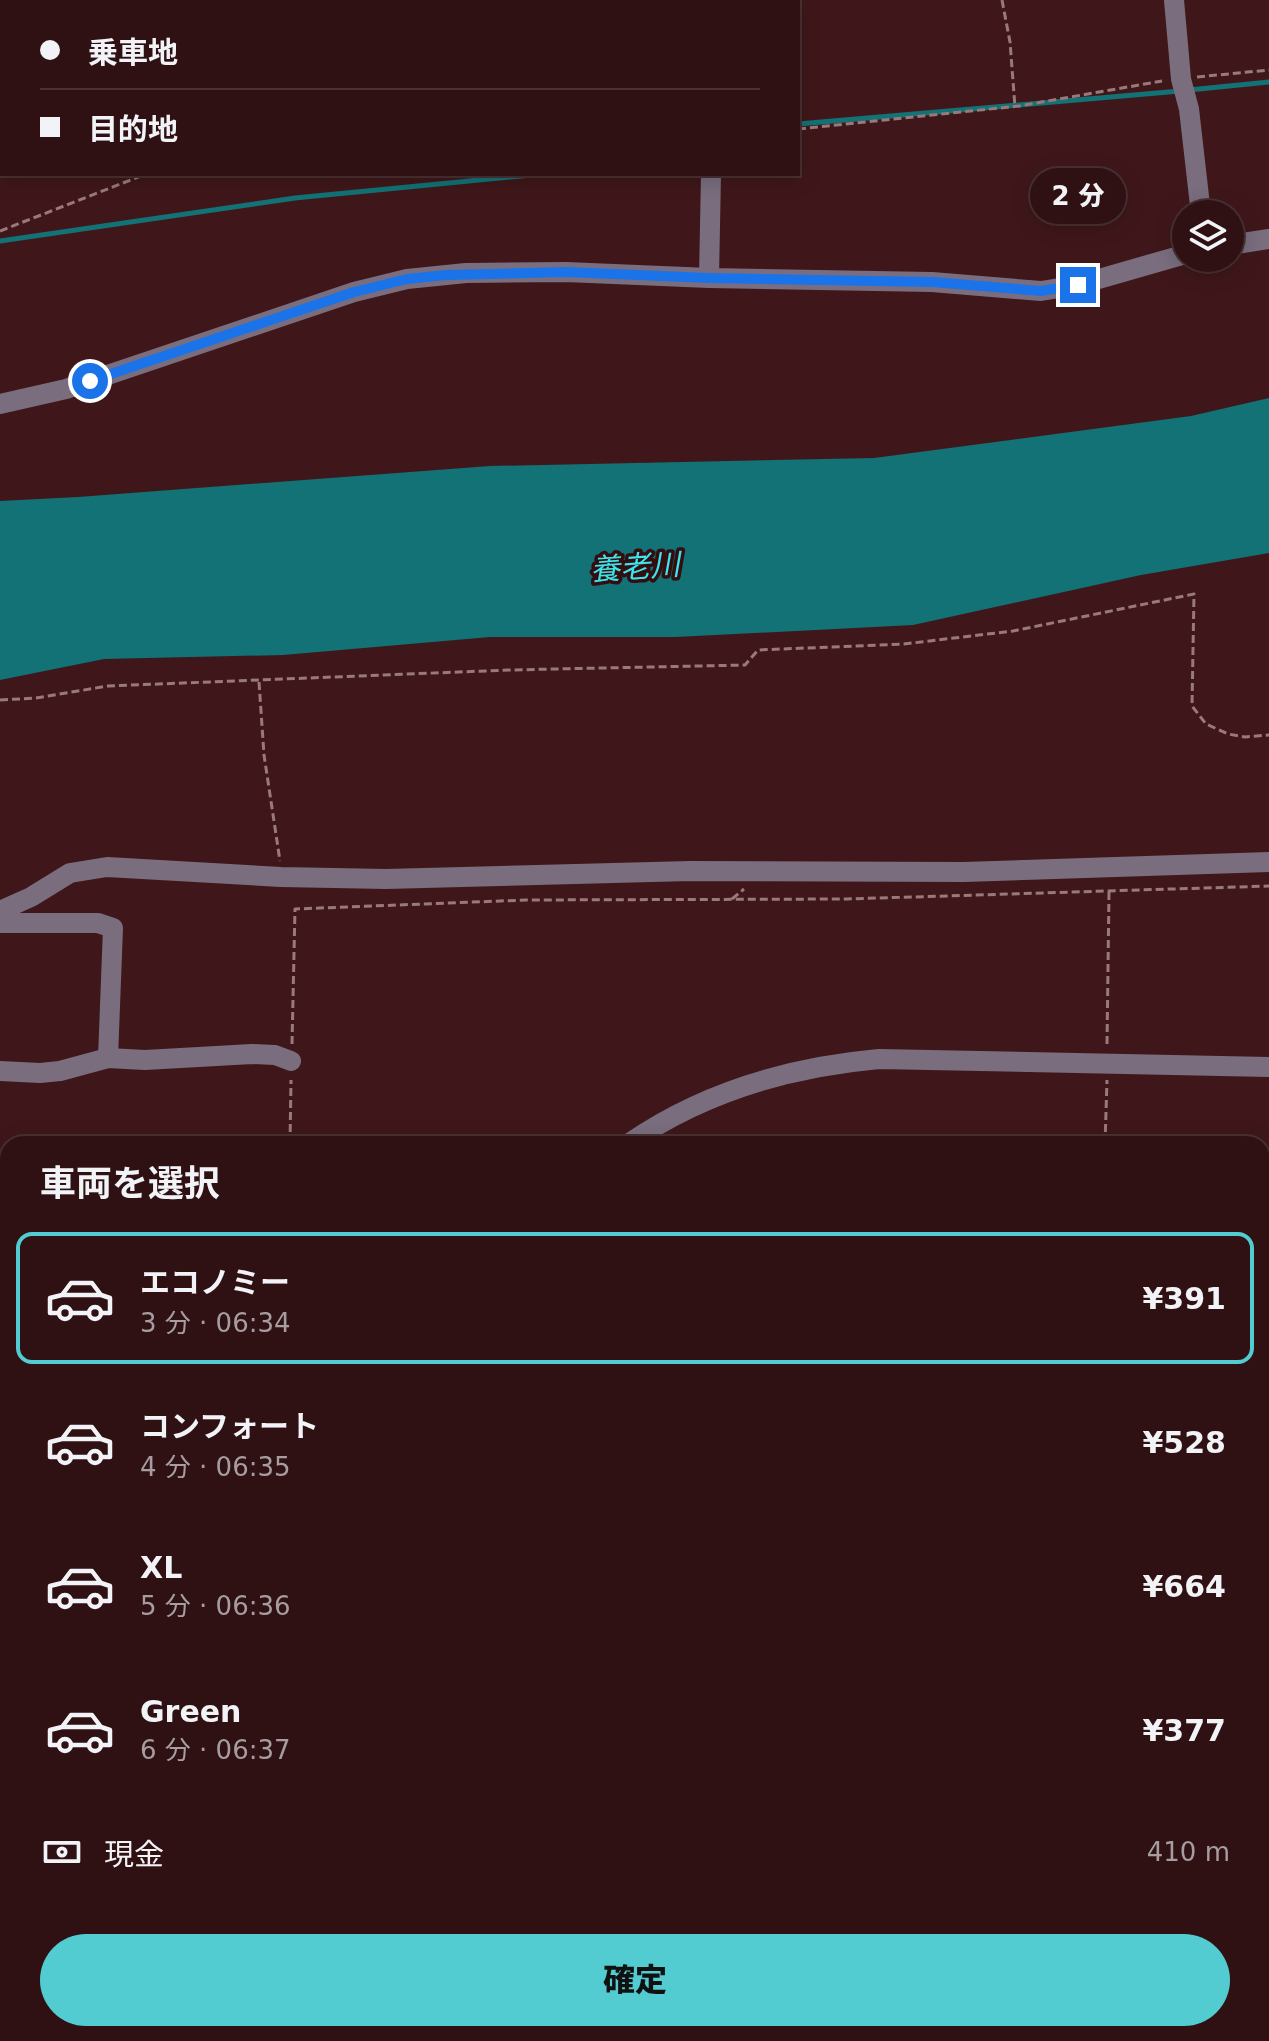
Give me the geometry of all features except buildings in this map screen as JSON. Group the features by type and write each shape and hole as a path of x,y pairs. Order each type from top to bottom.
{"street":[{"path":"1174,0 1181,79 1189,109 1199,200"},
{"path":"709,278 711,176"},
{"path":"1244,243 1269,239"},
{"path":"0,404 66,389 354,292 407,279 512,271 932,282 1041,291 1078,285 1172,258"},
{"path":"0,911 31,897 70,873 107,867 281,877 386,879 690,871 964,872 1269,862"},
{"path":"0,923 98,923 113,928 108,1058"},
{"path":"0,1071 60,1071 108,1058 145,1060 252,1054 275,1055 291,1061"},
{"path":"640,1136 660,1122 712,1097 776,1075 828,1064 879,1059 1269,1067"}],"path":[{"path":"1002,0 1010,42 1015,107"},
{"path":"800,129 1015,107 1181,79 1269,70"},
{"path":"0,231 141,176"},
{"path":"0,700 36,698 108,686 745,665 758,650 904,644 1013,631 1194,594 1192,706 1206,724 1228,734 1245,737 1269,735"},
{"path":"259,680 264,755 281,877"},
{"path":"290,1136 295,909 526,900 847,899 1269,886"},
{"path":"1105,1136 1109,892"}],"water":[{"name":"養老川","path":"1269,398 1269,553 1141,575 913,625 676,637 490,637 283,655 104,659 0,680 0,501 490,466 874,458 1191,416"}],"waterway":[{"path":"1189,90 1269,82"},
{"path":"800,124 1180,91"},
{"path":"0,241 295,198 521,176"}],"route":[{"path":"90,381 354,292 407,279 466,273 566,272 932,282 1041,291 1078,285"}]}
